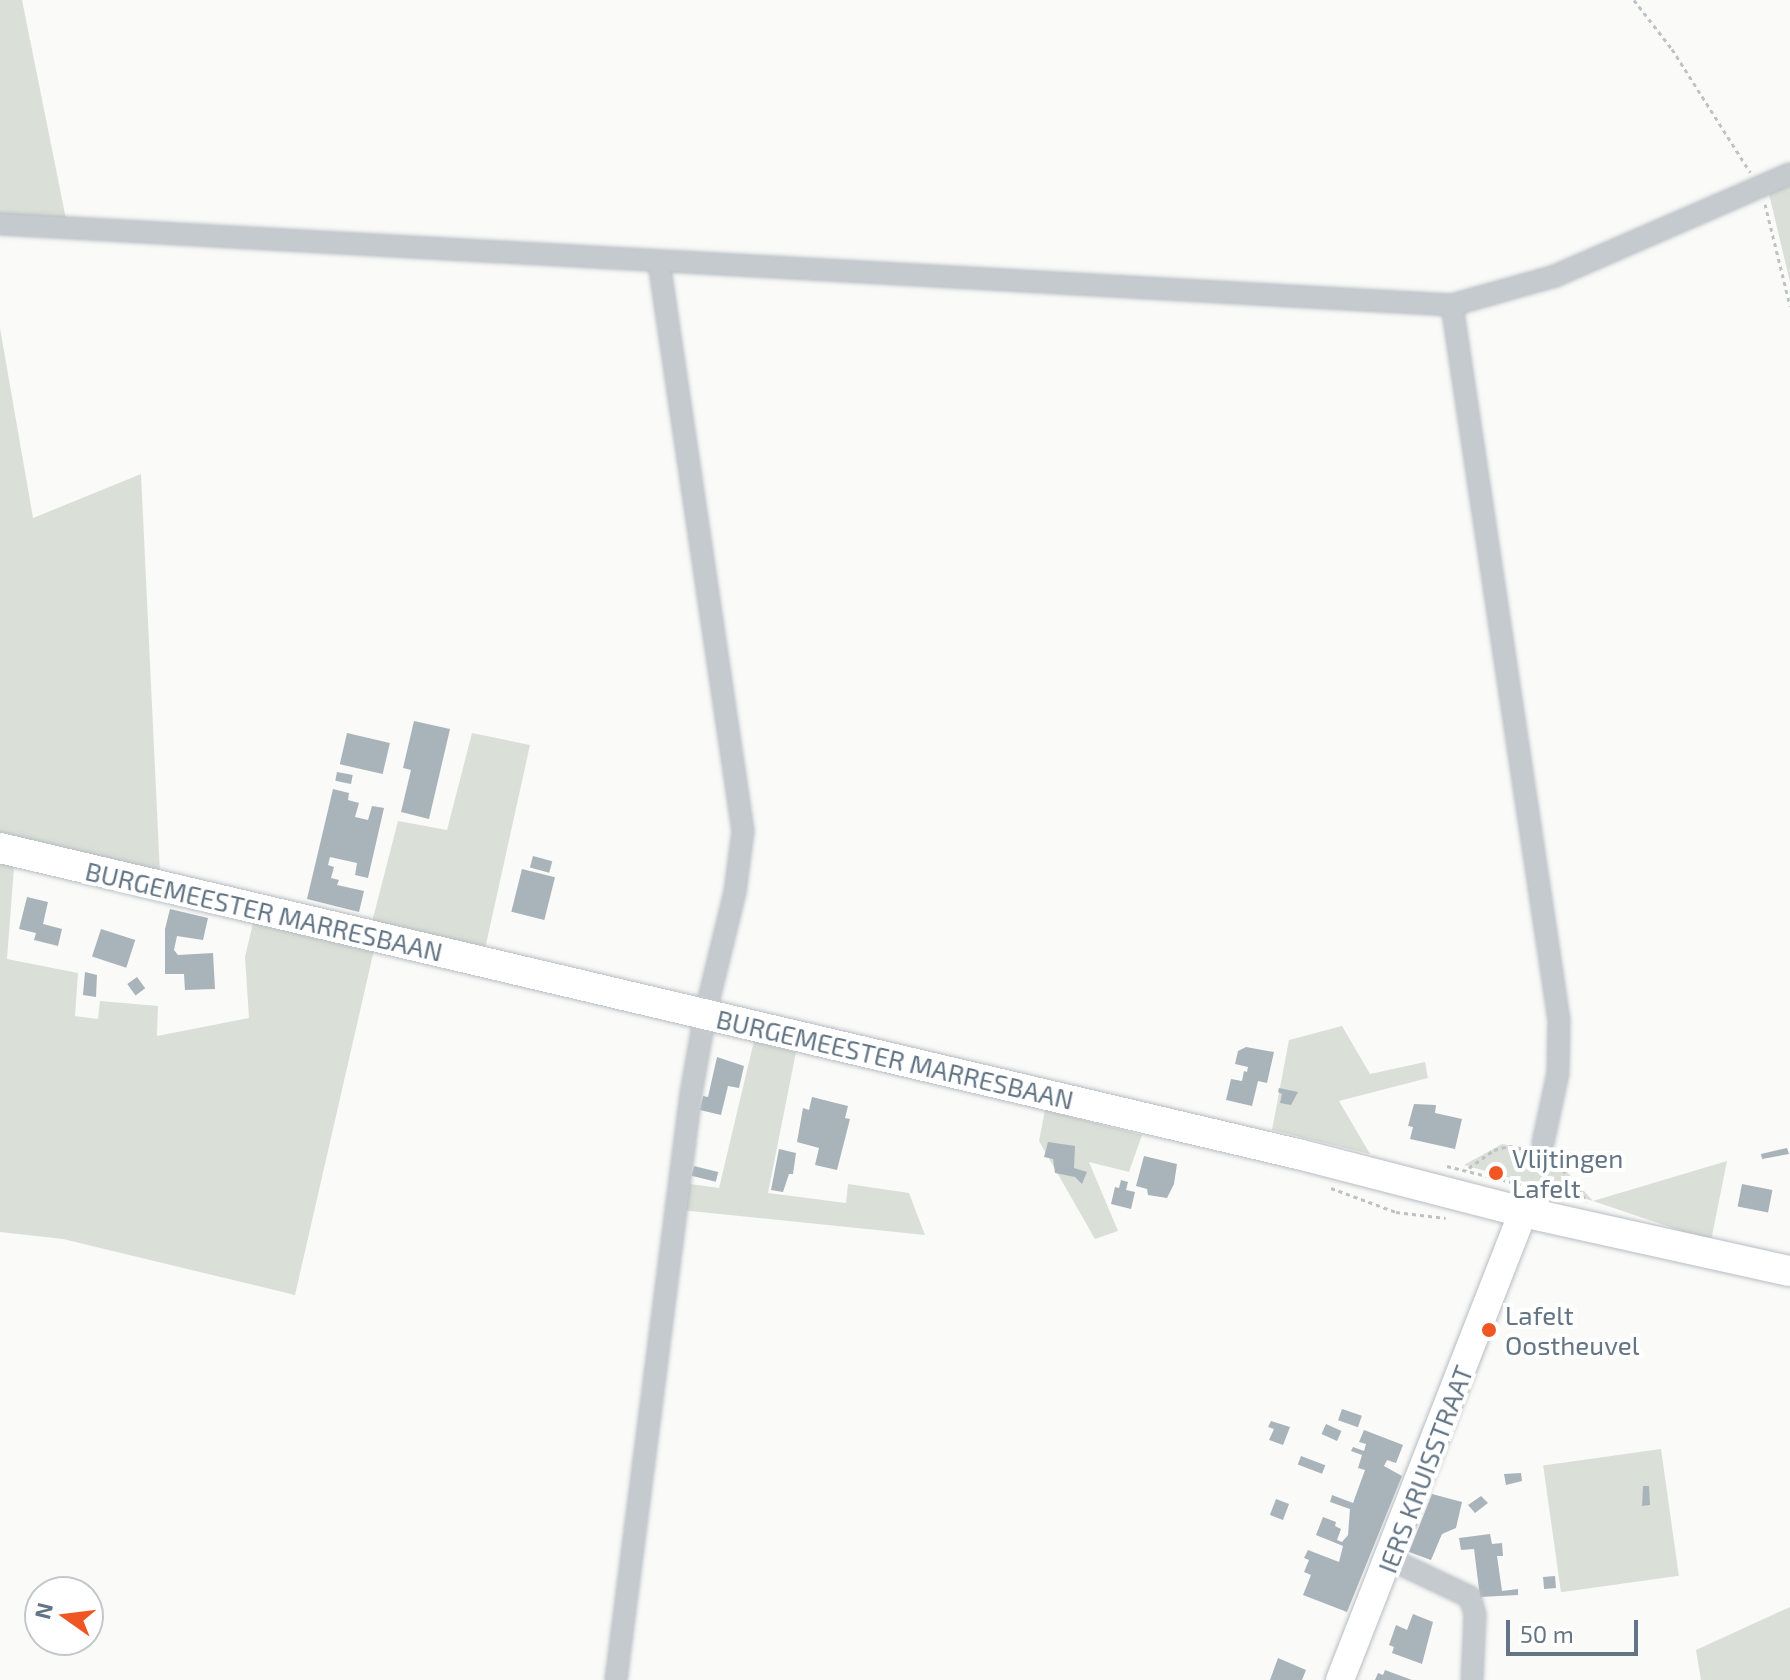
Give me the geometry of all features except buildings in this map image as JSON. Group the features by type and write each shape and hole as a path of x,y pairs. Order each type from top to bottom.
{"main road":[{"name":"BURGEMEESTER MARRESBAAN","path":"0,848 1298,1154 1523,1212 1790,1271"}],"street":[{"path":"0,224 1452,305 1555,276 1790,174"},
{"path":"616,1680 691,1094 705,1015 735,892 743,831 659,262"},
{"path":"1452,305 1559,1020 1558,1073 1544,1149"},
{"name":"IERS KRUISSTRAAT","path":"1340,1680 1390,1559 1523,1212"},
{"path":"1390,1559 1470,1597 1475,1615 1472,1680"}],"path":[{"path":"1634,0 1672,49 1761,188 1790,306"},
{"path":"1448,1166 1587,1201 1559,1161 1544,1149 1509,1146 1494,1150 1468,1170"}],"shaded area":[{"path":"0,0 22,0 66,219 0,216"},
{"path":"1790,180 1790,282 1769,194 1772,188"},
{"path":"0,328 33,518 141,474 160,874 0,835"},
{"path":"472,733 530,745 485,949 372,922 398,821 447,830"},
{"path":"0,863 14,867 7,959 78,973 75,1016 98,1019 100,1001 158,1006 157,1036 249,1018 245,957 253,923 374,950 295,1295 63,1239 0,1232"},
{"path":"1342,1026 1370,1074 1425,1062 1428,1078 1339,1101 1370,1154 1272,1130 1289,1040"},
{"path":"754,1041 796,1052 768,1193 846,1203 848,1184 909,1193 925,1235 680,1210 683,1183 719,1188"},
{"path":"1045,1110 1142,1135 1129,1172 1089,1162 1118,1231 1095,1239 1039,1141"},
{"path":"1502,1144 1551,1154 1593,1201 1464,1165"},
{"path":"1727,1161 1711,1241 1593,1201"},
{"path":"1661,1449 1679,1576 1561,1592 1543,1466"},
{"path":"1790,1607 1790,1680 1701,1680 1696,1650"}],"place":[{"name":"Vlijtingen Lafelt","path":"1496,1173"},
{"name":"Lafelt Oostheuvel","path":"1489,1330"}]}
